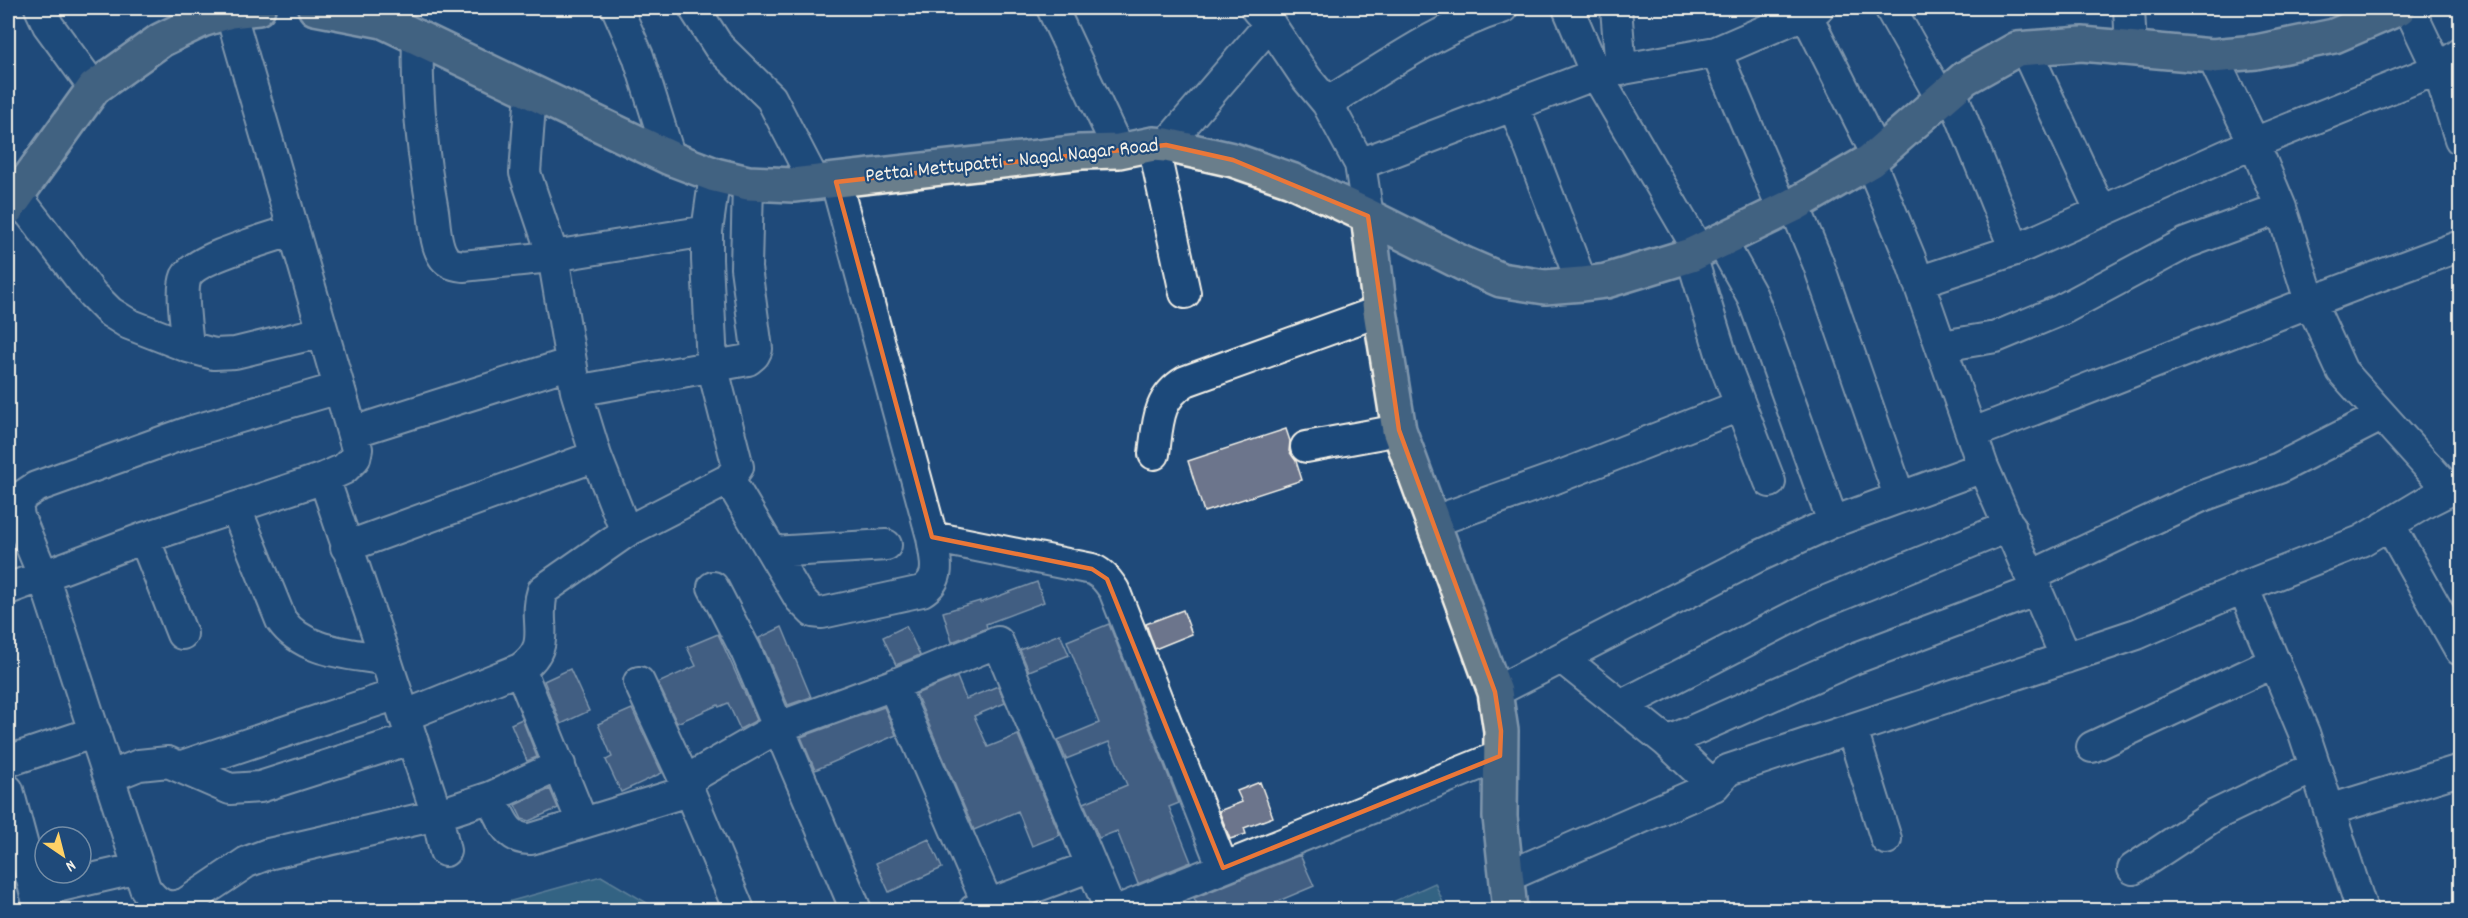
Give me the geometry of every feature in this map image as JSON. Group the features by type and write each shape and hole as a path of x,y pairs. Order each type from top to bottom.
{"main road":[{"name":"Pettai Mettupatti - Nagal Nagar Road","path":"315,8 383,21 670,158 715,175 748,183 825,183 1082,152 1119,151 1160,145 1233,160 1291,180 1501,280 1545,286 1605,281 1703,248 1788,208 1874,158 1965,78 2017,49 2082,44 2212,56 2256,52 2334,36 2399,8"},
{"path":"12,201 94,88 161,40 202,20 244,9"},
{"path":"1368,216 1399,430 1495,692 1501,731 1500,817 1510,910"}],"street":[{"path":"40,8 48,25 94,88"},
{"path":"617,8 638,56 670,158"},
{"path":"694,8 719,47 771,98 825,183 933,537 936,571 934,581 922,591 822,613 813,612 805,606 729,479"},
{"path":"1052,8 1119,151"},
{"path":"1327,103 1454,28 1502,8"},
{"path":"1568,8 1608,72 1703,248 1739,406 1770,482"},
{"path":"1608,72 1616,8"},
{"path":"1890,8 1947,96 2015,250"},
{"path":"2129,8 2131,49"},
{"path":"2409,8 2449,62 2460,139"},
{"path":"8,589 144,538 324,478 344,469 355,458 357,449 353,432 292,230 244,9"},
{"path":"1360,164 1608,72 1716,52 1812,11 1874,158 1973,433 1983,467 2066,658"},
{"path":"1185,293 1160,145 1263,13 1307,79 1327,103 1360,164 1368,216"},
{"path":"418,36 418,102 423,156 443,257 453,265 463,266 553,256 707,231"},
{"path":"2025,48 2101,212"},
{"path":"1716,52 1788,208 1818,263 1899,496"},
{"path":"1506,877 1714,786 1728,770 2137,634 2243,587 2361,541 2455,488 2381,416 2342,371 2310,301 2281,208 2254,143 2212,56"},
{"path":"1918,282 2015,250 2254,143 2449,62"},
{"path":"531,92 525,172 553,256 573,377 596,456 626,532"},
{"path":"1514,106 1582,284"},
{"path":"109,777 139,765 168,762 182,766 230,789 251,788 404,717 520,669 532,661 539,651 541,637 539,602 543,590 626,532 729,479 738,467 737,458 712,365 707,231 715,175"},
{"path":"353,432 573,377 748,360 754,356 757,349 746,268 748,183"},
{"path":"12,201 92,294 110,312 129,324 188,347 214,354 235,353 321,332"},
{"path":"1942,346 1996,337 2061,310 2186,243 2281,208"},
{"path":"188,347 184,289 186,278 192,268 207,260 292,230"},
{"path":"1973,433 2132,373 2310,301 2460,246"},
{"path":"1703,248 1752,296 1833,522"},
{"path":"1154,454 1160,414 1165,398 1175,387 1186,381 1380,311"},
{"path":"339,388 189,432 36,487 24,495 17,506 19,517 43,575 145,888 159,904 176,907 186,903 247,862 268,854 437,815 491,797 560,765"},
{"path":"1432,522 1553,479 1739,406"},
{"path":"1667,742 1856,658 2034,583 2200,497 2279,468 2381,416"},
{"path":"1306,447 1399,430"},
{"path":"346,547 596,456"},
{"path":"1495,692 1757,557 1833,522 1983,467"},
{"path":"324,478 437,815 445,851"},
{"path":"236,509 281,620 290,633 305,642 325,648 386,660"},
{"path":"2389,524 2460,650"},
{"path":"1622,705 1814,606 2010,526"},
{"path":"933,537 1092,569 1107,579 1114,590 1222,868"},
{"path":"144,538 182,634"},
{"path":"772,552 886,545"},
{"path":"713,587 746,651 856,910"},
{"path":"2243,587 2304,733 2362,910"},
{"path":"491,797 508,831 521,839 531,839 687,786 779,727 893,685 998,642 1110,910"},
{"path":"1562,658 1667,742 1714,786"},
{"path":"2092,747 2275,662"},
{"path":"520,669 582,822"},
{"path":"639,682 687,786 739,910"},
{"path":"893,685 981,908 1091,866"},
{"path":"182,766 404,717"},
{"path":"1852,730 1886,839"},
{"path":"8,761 95,732"},
{"path":"1119,910 1500,756"},
{"path":"2133,868 2215,815 2316,767"},
{"path":"2330,810 2459,776"},
{"path":"8,790 38,901 139,868"}],"highlighted area":[{"path":"1166,145 1233,160 1368,216 1399,430 1495,692 1501,731 1500,756 1223,868 1107,579 1092,569 932,537 836,182"}],"green space":[{"path":"601,876 659,910 479,910"},
{"path":"1435,883 1446,910 1375,910"}],"building":[{"path":"1286,429 1290,441 1289,451 1296,461 1302,480 1204,512 1188,461"},
{"path":"1037,582 1044,602 986,624 987,628 952,642 943,612 980,601 980,603"},
{"path":"1183,610 1192,634 1155,649 1146,624"},
{"path":"1109,624 1179,803 1169,807 1191,862 1138,884 1117,831 1099,838 1084,803 1127,785 1109,742 1066,759 1058,740 1099,723 1067,641"},
{"path":"906,626 920,655 896,665 883,637"},
{"path":"782,627 811,697 788,705 759,638"},
{"path":"718,634 757,720 740,729 728,703 677,723 658,683 696,666 687,647"},
{"path":"1060,634 1069,655 1029,671 1020,650"},
{"path":"570,669 589,711 561,724 544,681"},
{"path":"957,677 966,699 998,686 1005,703 974,716 988,747 1018,735 1060,835 1032,846 1018,811 974,830 916,694"},
{"path":"884,707 896,735 815,770 801,737"},
{"path":"632,709 662,773 621,792 606,760 612,757 598,724"},
{"path":"522,719 537,757 527,761 511,724"},
{"path":"1260,782 1273,817 1244,828 1246,834 1230,839 1219,811 1242,802 1237,791"},
{"path":"550,789 558,808 529,821 522,819 515,805"},
{"path":"929,839 942,868 889,892 876,863"},
{"path":"1300,855 1314,886 1257,910 1200,910 1194,898"}]}
